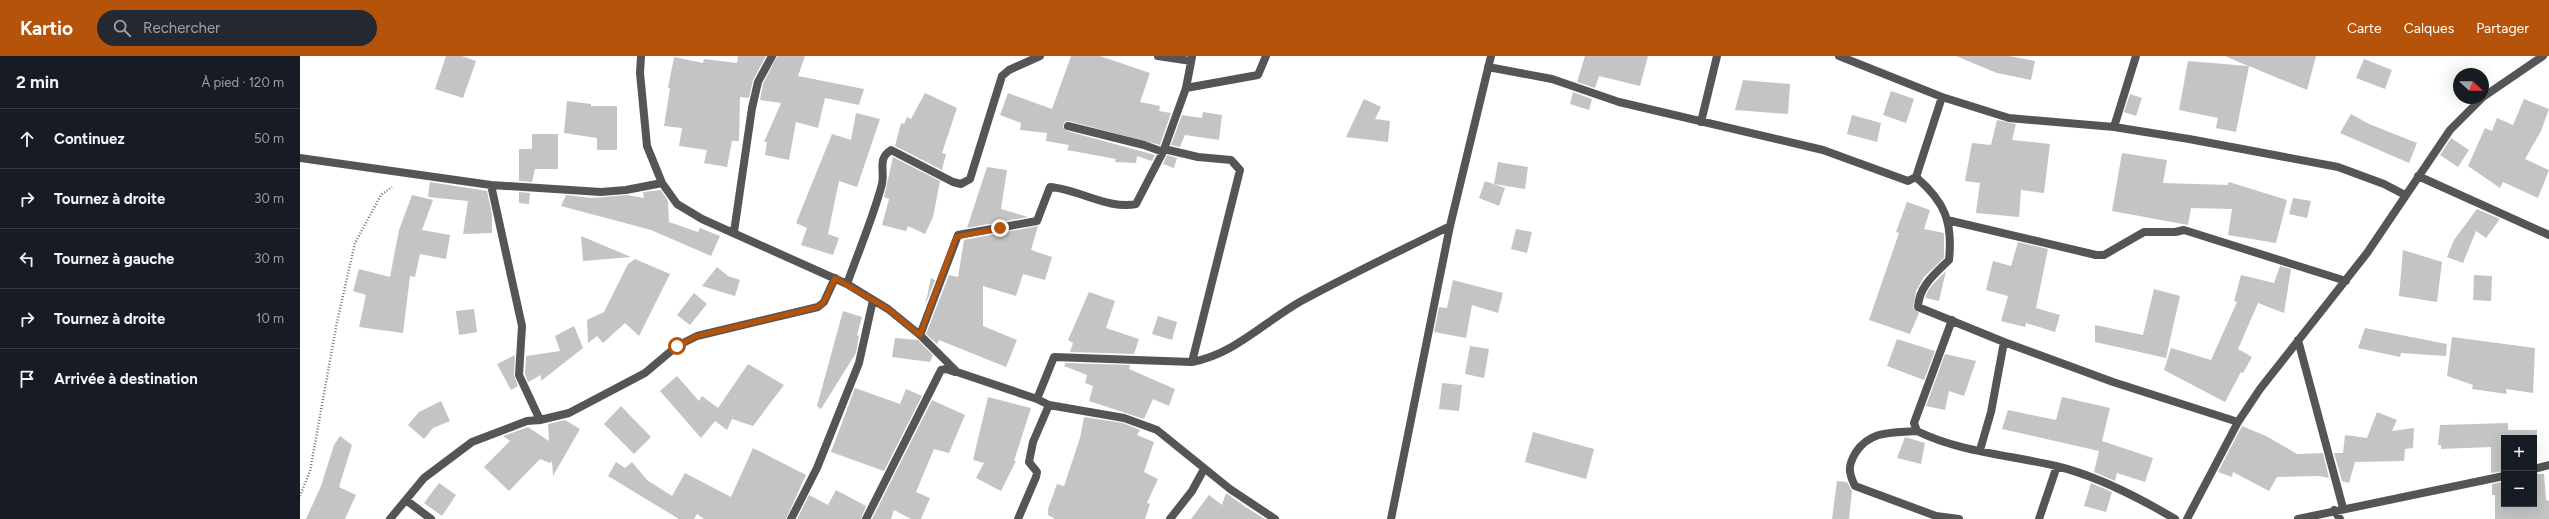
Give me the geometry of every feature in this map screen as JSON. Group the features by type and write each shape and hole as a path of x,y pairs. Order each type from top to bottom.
{"street":[{"path":"641,56 640,73 647,146 662,183 677,204 702,219 734,232 847,284 873,300 920,335 957,372"},
{"path":"734,232 752,108 758,82 772,56"},
{"path":"847,284 876,205 882,181 882,159 886,153 891,150 953,182 961,184 970,179 1002,76 1009,70 1040,56"},
{"path":"920,335 958,235 1037,221 1050,187 1061,188 1111,202 1129,205 1136,204 1164,151 1186,88 1192,59 1158,56"},
{"path":"1186,88 1258,75 1266,56"},
{"path":"1391,519 1450,226 1491,56"},
{"path":"1701,122 1717,56"},
{"path":"1839,56 1942,97 2010,118 2114,127 2189,138 2338,167 2384,184 2405,195"},
{"path":"2114,127 2136,56"},
{"path":"2489,93 2543,56"},
{"path":"1488,66 1552,79 1619,102 1823,150 1908,182 1916,177 1942,97"},
{"path":"2187,519 2238,422 2298,340 2346,281 2450,130 2476,104"},
{"path":"1068,126 1164,151 1198,157 1231,160 1240,170 1192,362"},
{"path":"300,158 411,173 491,186 601,192 626,190 662,183"},
{"path":"2418,176 2549,235"},
{"path":"1916,177 1932,191 1943,209 1952,236 1950,260 1928,281 1918,295 1918,307 2004,342 2113,382 2238,422"},
{"path":"491,186 522,326 518,375 540,420"},
{"path":"1946,220 2096,255 2104,255 2144,232 2174,232 2184,230 2346,281"},
{"path":"1038,399 1054,357 1192,362 1209,359 1226,351 1304,299 1450,226"},
{"path":"390,519 424,478 472,442 518,424 569,413 645,373 677,346 697,336 818,307 824,302 835,278"},
{"path":"791,519 817,468 859,363 873,300"},
{"path":"1917,431 1914,423 1952,320"},
{"path":"2298,340 2343,508"},
{"path":"1980,450 1991,412 2004,342"},
{"path":"866,519 941,370 946,369 1049,404 1124,418 1157,430 1230,490 1275,519"},
{"path":"1018,519 1036,477 1037,472 1029,462 1033,442 1049,404"},
{"path":"1959,519 1935,517 1855,486 1850,474 1849,463 1866,440 1880,435 1917,431 1980,450 2057,466 2098,479 2142,500 2175,519"},
{"path":"2537,468 2549,465"},
{"path":"2039,519 2057,466"},
{"path":"1170,519 1192,491 1204,469"},
{"path":"2298,519 2343,508 2501,477"},
{"path":"406,500 431,519"},
{"path":"2334,510 2340,519"}],"path":[{"path":"300,496 310,471 337,322 355,243 380,196 411,173"}],"building":[{"path":"446,56 462,56 476,61 463,98 435,89"},
{"path":"738,56 766,56 753,80 749,98 740,97 739,141 732,141 727,167 704,163 707,150 679,146 682,128 664,126 670,88 668,88 674,57 703,63 704,59 737,63"},
{"path":"777,56 805,56 798,76 864,89 859,105 825,98 818,128 796,122 789,160 765,155 767,142 764,142 781,103 760,100 763,84"},
{"path":"1071,56 1100,56 1150,73 1140,102 1160,106 1159,111 1171,113 1160,145 1069,121 1064,122 1063,127 1067,131 1155,155 1152,161 1137,156 1136,163 1115,162 1116,159 1067,150 1069,145 1046,141 1047,133 1020,130 1021,123 1000,115 1008,93 1052,109"},
{"path":"1585,56 1648,56 1640,86 1599,76 1595,88 1577,82"},
{"path":"1956,56 2009,56 2035,61 2031,80 1997,73"},
{"path":"2225,56 2316,56 2307,90 2249,66 2236,132 2216,128 2218,118 2179,110 2188,61 2248,66"},
{"path":"2364,59 2392,70 2385,89 2356,78"},
{"path":"1743,80 1790,84 1788,114 1735,110"},
{"path":"1891,91 1914,99 1906,123 1883,115"},
{"path":"1573,92 1592,99 1589,110 1570,104"},
{"path":"925,93 957,108 942,153 946,154 942,170 895,146 901,123 904,124 907,117 911,119"},
{"path":"2130,94 2142,98 2136,116 2124,112"},
{"path":"1364,99 1381,107 1375,119 1390,121 1388,142 1346,137"},
{"path":"2524,99 2549,109 2541,131 2525,159 2549,170 2538,198 2503,182 2500,188 2468,166 2485,128 2492,131 2497,118 2513,125"},
{"path":"567,101 591,104 591,106 617,106 617,150 597,150 597,138 564,133"},
{"path":"1203,112 1222,115 1219,140 1185,135 1180,147 1171,145 1182,115 1202,118"},
{"path":"856,113 880,119 857,187 839,181 828,234 839,238 833,255 801,245 807,228 796,223 832,134 851,140"},
{"path":"2351,114 2369,124 2417,143 2409,163 2340,133"},
{"path":"1852,115 1881,123 1877,142 1847,134"},
{"path":"1997,120 2016,124 2012,140 2050,144 2044,193 2021,190 2019,217 1976,213 1980,183 1965,181 1972,143 1991,145"},
{"path":"532,134 558,134 558,169 535,169 532,182 519,181 519,149 532,149"},
{"path":"2451,138 2469,150 2458,167 2440,155"},
{"path":"2122,153 2167,160 2163,183 2228,185 2229,182 2287,200 2276,243 2228,235 2232,209 2191,208 2188,225 2112,211"},
{"path":"1167,155 1177,158 1174,168 1163,164"},
{"path":"893,157 940,181 933,217 925,234 908,226 906,231 882,225 889,199 884,197"},
{"path":"1498,162 1528,167 1525,189 1494,184"},
{"path":"987,167 1007,170 1001,209 1028,217 967,228"},
{"path":"1485,181 1505,188 1499,206 1479,198"},
{"path":"430,182 487,191 492,214 492,233 463,234 468,201 428,197"},
{"path":"661,190 668,201 669,222 698,232 700,228 720,236 711,256 651,230 561,206 566,195 592,198 627,195 644,198 643,192"},
{"path":"519,192 530,193 529,204 519,203"},
{"path":"412,195 433,200 422,230 450,235 446,259 420,254 415,277 410,276 403,333 359,327 366,295 353,291 359,269 390,277 399,230"},
{"path":"2293,198 2311,201 2307,218 2289,214"},
{"path":"1907,202 1930,210 1924,229 1944,233 1944,258 1924,277 1916,291 1913,308 1919,313 1910,334 1869,320 1899,233 1896,232"},
{"path":"2477,209 2500,219 2486,238 2476,231 2463,263 2447,257 2454,240"},
{"path":"1038,226 1031,250 1052,257 1045,280 1023,274 1016,296 983,286 983,326 1017,340 1006,367 939,340 937,344 926,334 949,275 958,277 964,240"},
{"path":"1516,229 1532,232 1527,253 1511,249"},
{"path":"581,236 631,257 583,261"},
{"path":"2018,242 2048,249 2036,308 2060,315 2055,332 2026,323 2025,327 2001,321 2008,296 1986,290 1993,261 2011,266"},
{"path":"2403,250 2442,262 2437,302 2399,296"},
{"path":"635,259 670,274 639,336 625,323 603,343 597,336 588,343 587,320 604,312 628,264"},
{"path":"2280,266 2291,269 2284,313 2258,303 2238,349 2252,357 2243,373 2241,372 2225,402 2164,370 2171,348 2211,360 2237,302 2234,301 2241,275 2274,283"},
{"path":"717,267 728,276 740,280 735,296 702,286"},
{"path":"1946,271 1939,301 1926,298 1925,300 1929,289"},
{"path":"2474,275 2492,276 2491,301 2473,300"},
{"path":"931,278 935,280 925,306"},
{"path":"1453,280 1503,293 1498,313 1472,305 1466,338 1434,332 1439,307 1447,308"},
{"path":"2154,289 2180,296 2166,358 2095,342 2095,325 2143,335"},
{"path":"1089,292 1115,301 1106,328 1139,339 1134,354 1070,352 1073,343 1068,340"},
{"path":"694,293 707,304 690,325 677,315"},
{"path":"474,309 477,332 459,335 456,311"},
{"path":"843,311 862,317 857,335 859,336 856,353 821,409 817,406"},
{"path":"1158,316 1177,322 1172,340 1152,334"},
{"path":"574,326 583,348 541,381 541,375 528,382 525,374 526,356 560,351 555,336"},
{"path":"2365,328 2447,344 2446,356 2401,353 2400,357 2358,348"},
{"path":"2452,337 2535,348 2533,393 2506,389 2507,394 2472,389 2473,385 2447,376"},
{"path":"895,338 918,340 933,355 930,362 892,357"},
{"path":"1897,339 1935,351 1924,380 1887,366"},
{"path":"1470,346 1489,349 1484,378 1465,374"},
{"path":"1945,354 1976,361 1964,396 1949,391 1945,410 1926,406"},
{"path":"515,355 514,375 518,386 511,390 497,364"},
{"path":"1066,363 1130,365 1129,369 1175,389 1169,406 1153,399 1144,419 1089,401 1093,386 1085,383 1087,375 1064,366"},
{"path":"748,364 784,385 753,426 732,419 727,430 715,421 701,438 660,391 677,376 699,401 702,396 718,408"},
{"path":"1442,383 1462,385 1459,411 1439,409"},
{"path":"855,388 900,404 906,389 922,396 884,471 831,452"},
{"path":"988,397 1031,408 1014,461 1016,461 1001,491 976,478 984,463 973,460"},
{"path":"2062,397 2110,408 2102,441 2153,458 2145,482 2117,473 2115,481 2094,472 2099,451 2002,429 2008,410 2056,420"},
{"path":"932,400 965,415 949,453 934,449 916,492 930,498 921,519 911,519 894,510 891,519 872,519"},
{"path":"441,401 450,421 433,428 424,439 408,425 419,412"},
{"path":"621,406 651,437 634,454 604,424"},
{"path":"2377,412 2397,420 2392,431 2414,428 2413,448 2405,449 2404,461 2355,462 2349,483 2342,481 2334,453 2343,453 2345,435 2367,438"},
{"path":"1084,417 1123,423 1140,430 1137,435 1154,442 1144,472 1158,479 1147,503 1150,504 1145,519 1055,519 1048,515 1048,509 1057,484 1064,486 1080,438"},
{"path":"565,420 580,429 553,476 552,461 550,463 540,459 509,491 484,467 510,441 503,436 528,427 549,441 548,424"},
{"path":"2508,423 2508,430 2537,430 2537,435 2501,435 2501,471 2491,473 2491,447 2441,449 2441,445 2438,445 2440,425"},
{"path":"2242,426 2266,436 2297,454 2323,453 2329,478 2319,476 2277,477 2269,491 2233,472 2232,477 2218,472"},
{"path":"1533,432 1594,449 1586,479 1525,462"},
{"path":"340,436 352,445 339,487 356,495 345,519 306,519 321,486 334,445"},
{"path":"1905,437 1925,443 1921,464 1897,458"},
{"path":"753,448 806,475 786,519 704,519 697,514 694,519 679,519 608,476 616,462 625,468 632,462 647,480 672,496 685,473 731,497"},
{"path":"2537,474 2544,474 2546,500 2549,501 2549,519 2495,519 2495,495 2492,495 2492,484 2501,482 2501,507 2537,507"},
{"path":"1837,481 1847,482 1852,491 1849,519 1832,519"},
{"path":"439,483 456,495 442,516 424,503"},
{"path":"2091,483 2112,492 2106,512 2084,506"},
{"path":"836,490 866,506 861,519 797,519 809,495 828,505"},
{"path":"1226,493 1265,519 1191,519 1209,495 1222,505"}],"route":[{"path":"677,346 697,336 811,310 818,307 824,302 835,278 888,309 898,319 920,335 939,287 956,237 961,234 1000,228"}]}
